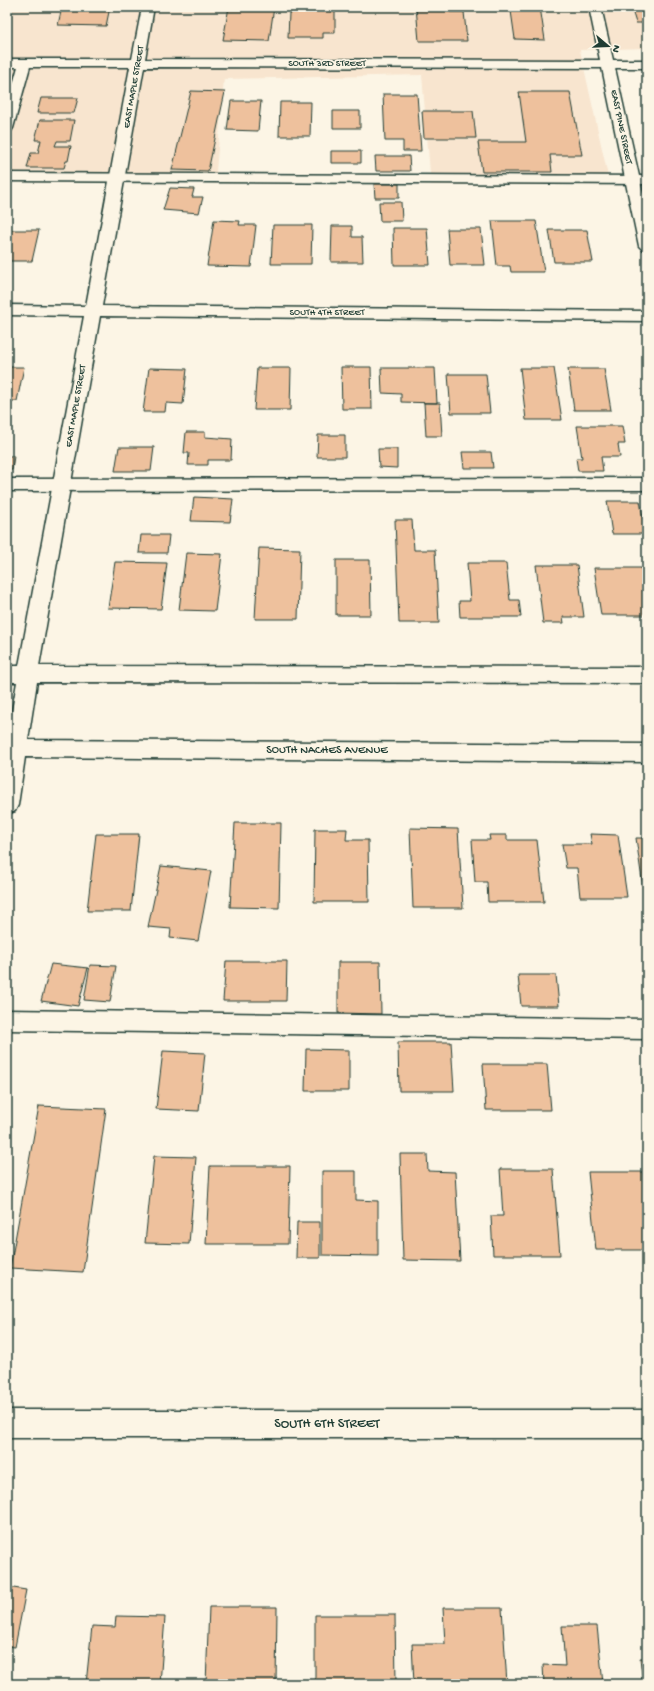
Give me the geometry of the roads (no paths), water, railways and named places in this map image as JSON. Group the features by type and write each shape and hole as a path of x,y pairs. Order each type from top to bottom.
{"street":[{"name":"EAST MAPLE STREET","path":"7,805 12,748 28,674 148,7"},
{"name":"EAST PINE STREET","path":"594,7 647,246"},
{"name":"SOUTH 3RD STREET","path":"7,63 647,64"},
{"name":"SOUTH 4TH STREET","path":"7,310 647,316"},
{"path":"7,674 647,676"},
{"name":"SOUTH NACHES AVENUE","path":"12,748 647,753"},
{"name":"SOUTH 6TH STREET","path":"7,1424 647,1424"}],"lane":[{"path":"7,128 25,63"},
{"path":"7,176 647,180"},
{"path":"7,485 647,484"},
{"path":"7,1020 647,1029"}]}
